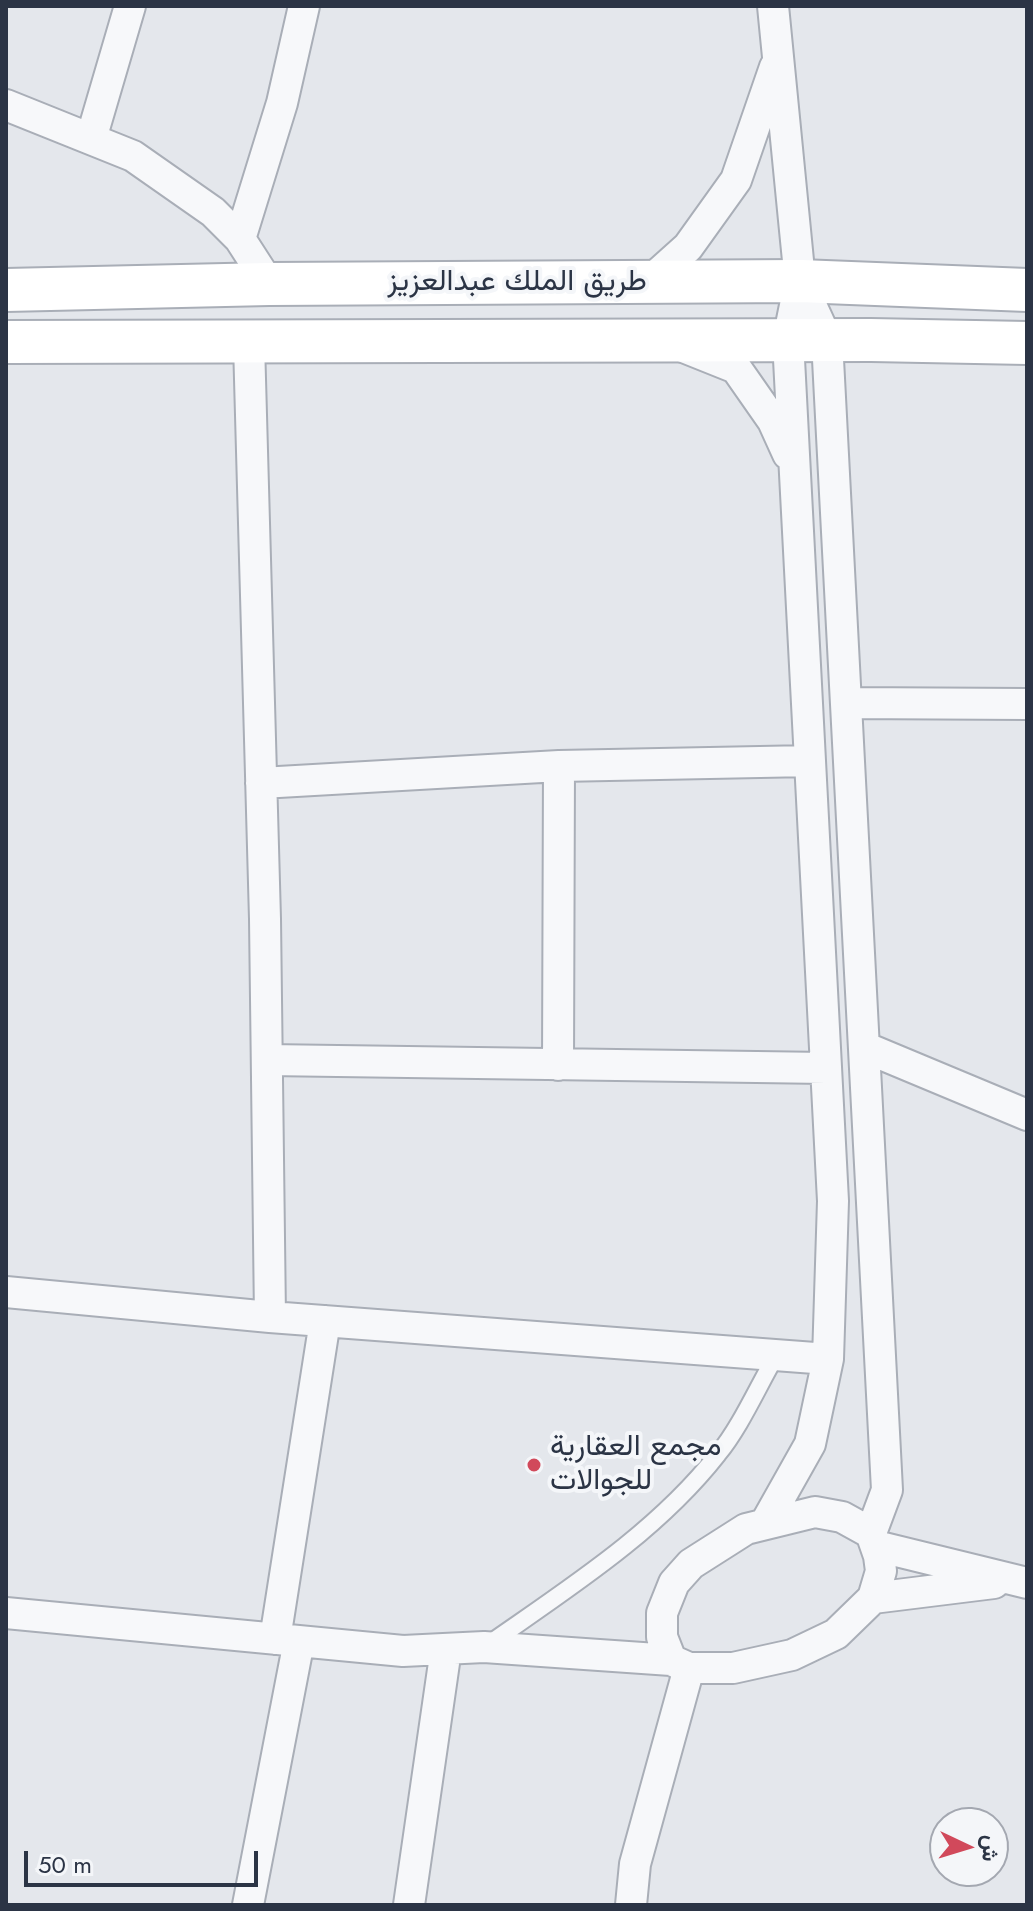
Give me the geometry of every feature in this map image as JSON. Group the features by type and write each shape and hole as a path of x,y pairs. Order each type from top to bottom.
{"main road":[{"name":"طريق الملك عبدالعزيز","path":"6,290 269,284 800,281 1027,290"},
{"name":"طريق الملك عبدالعزيز","path":"6,342 808,340 1027,343"}],"street":[{"path":"91,139 130,6"},
{"path":"240,239 282,103 304,6"},
{"path":"6,1613 403,1651 484,1647 733,1668 792,1655 836,1634 873,1598 881,1571 873,1540 887,1490 846,703 773,6"},
{"path":"649,282 688,247 736,180 778,57"},
{"path":"6,105 133,156 213,212 240,239 269,284"},
{"path":"668,340 736,368 773,421 795,468"},
{"path":"765,1524 810,1444 828,1359 833,1201 795,468 808,340"},
{"path":"249,343 268,1060 270,1317"},
{"path":"846,703 1027,704"},
{"path":"261,783 559,766 810,761"},
{"path":"558,1065 559,766"},
{"path":"864,1047 1027,1115"},
{"path":"268,1060 826,1068"},
{"path":"6,1292 270,1317 828,1359"},
{"path":"248,1905 287,1640 325,1321"},
{"path":"631,1905 635,1864 680,1664 662,1637 662,1613 674,1583 691,1564 746,1529 815,1512 842,1517 873,1540 1019,1582"},
{"path":"873,1598 1019,1582"},
{"path":"409,1905 446,1649"}],"lane":[{"path":"484,1647 595,1569 673,1504 719,1453 777,1354"}],"place":[{"name":"مجمع العقارية للجوالات","path":"534,1465"}]}
